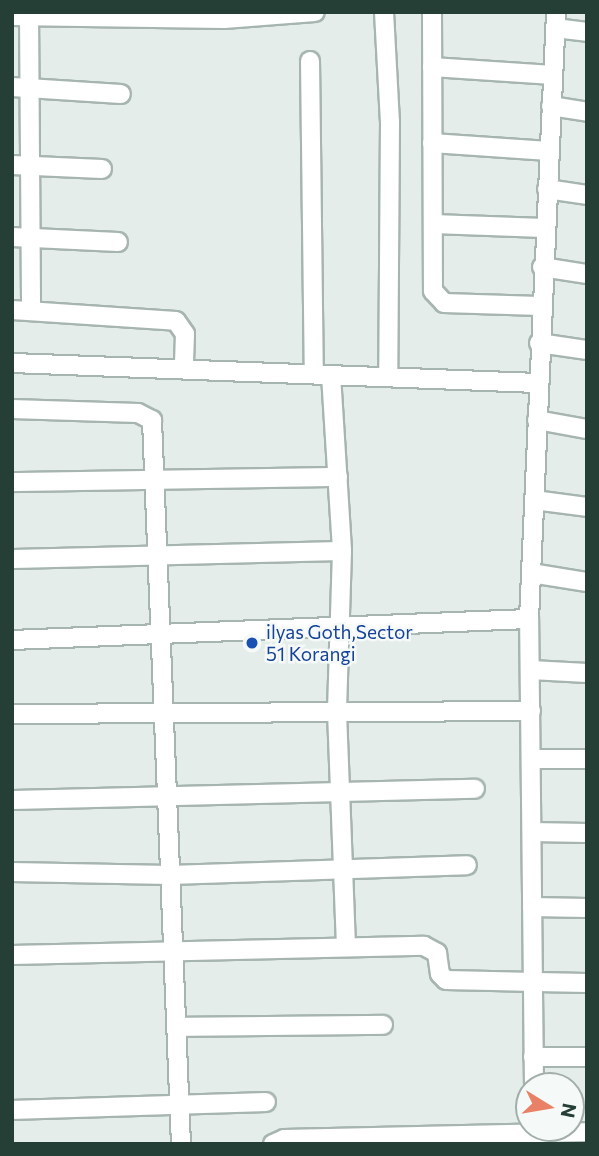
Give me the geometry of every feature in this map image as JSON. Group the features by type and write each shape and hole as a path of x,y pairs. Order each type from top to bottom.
{"street":[{"path":"31,311 21,237 24,15 138,16 315,12"},
{"path":"384,12 390,122 388,377"},
{"path":"432,12 433,223 437,299 540,306"},
{"path":"534,1072 529,619 540,306 556,20 587,32"},
{"path":"310,61 323,374 338,477 342,551 342,629 337,712 346,947"},
{"path":"432,67 553,75"},
{"path":"21,88 121,94"},
{"path":"551,106 587,111"},
{"path":"432,143 549,151"},
{"path":"21,166 102,170"},
{"path":"547,189 587,195"},
{"path":"433,223 544,228"},
{"path":"21,237 118,242"},
{"path":"542,267 587,274"},
{"path":"12,310 176,321 185,334 184,369"},
{"path":"539,343 587,350"},
{"path":"12,363 538,383"},
{"path":"12,409 147,414 152,420 181,1144"},
{"path":"537,420 587,429"},
{"path":"12,482 338,477"},
{"path":"534,500 587,507"},
{"path":"12,559 158,559 342,551"},
{"path":"531,573 587,582"},
{"path":"12,640 161,637 529,619"},
{"path":"531,670 587,673"},
{"path":"12,714 531,711"},
{"path":"531,759 587,759"},
{"path":"12,800 475,789"},
{"path":"532,832 587,833"},
{"path":"12,872 170,875 467,865"},
{"path":"532,907 587,908"},
{"path":"12,955 424,946 437,953 440,974 446,980 587,983"},
{"path":"176,1027 383,1025"},
{"path":"533,1057 587,1057"},
{"path":"12,1110 265,1102"},
{"path":"273,1144 284,1139 515,1134"}],"place":[{"name":"ilyas Goth,Sector 51 Korangi","path":"252,643"}]}
